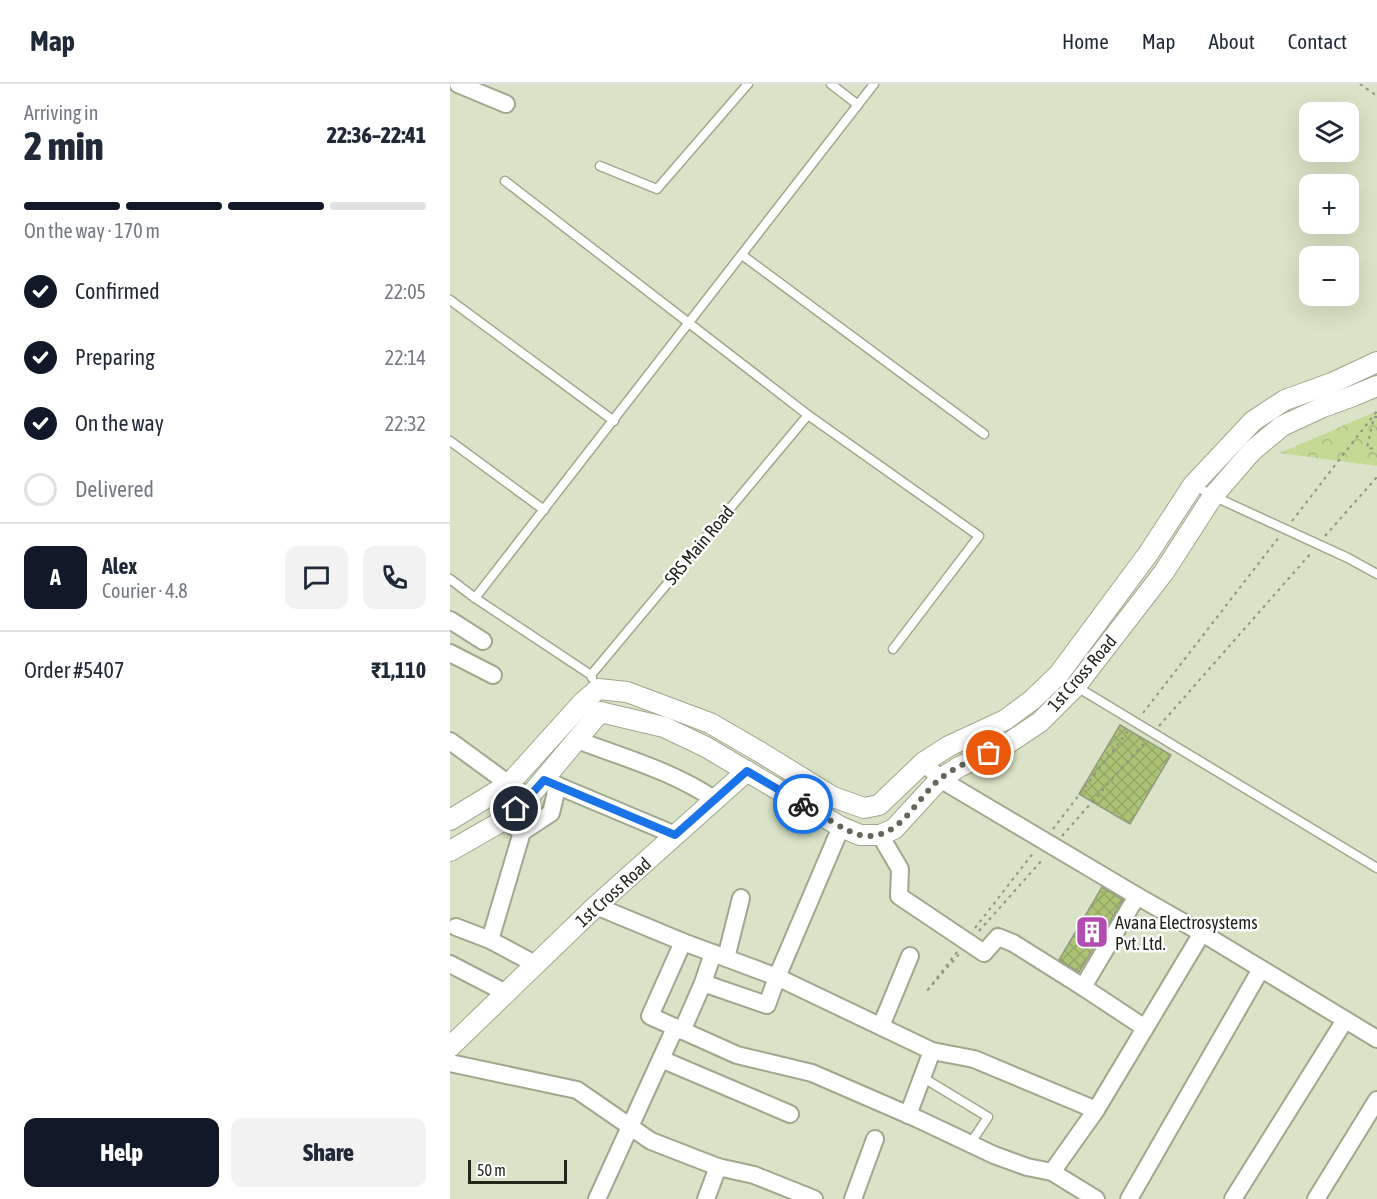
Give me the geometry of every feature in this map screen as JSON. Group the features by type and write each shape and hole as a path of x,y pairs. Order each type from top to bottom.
{"street":[{"path":"458,84 506,104"},
{"path":"450,820 509,784 575,711 594,682 710,723 833,797 864,808 879,805 924,762 949,746 1005,720 1032,700 1059,674 1148,554 1193,485 1253,422 1285,400 1332,383 1377,362"},
{"name":"1st Cross Road","path":"880,835 894,829 940,779 959,767 1004,746 1040,722 1076,686 1164,572 1213,496 1252,451 1282,426 1323,406 1377,386"},
{"path":"450,620 483,641"},
{"path":"450,653 493,675"},
{"path":"450,851 504,820 528,798 550,783 577,740 600,712 664,727 706,747 841,826 860,835 880,835 900,868 899,896 984,953 998,937 1013,943 1145,1028"},
{"path":"577,740 697,787 715,800"},
{"path":"450,741 528,798"},
{"path":"924,762 940,779 1377,1039"},
{"name":"1st Cross Road","path":"450,1047 596,906 747,771"},
{"path":"489,940 522,832 551,813 550,783"},
{"path":"550,783 675,835"},
{"path":"504,820 522,832"},
{"path":"703,983 767,1005 841,826"},
{"path":"1083,987 1137,896"},
{"path":"597,1199 661,1059 720,956 741,898"},
{"path":"596,906 777,977 932,1051 974,1059 1096,1110"},
{"path":"456,927 489,940 536,964"},
{"path":"1052,1172 1096,1110 1202,933"},
{"path":"683,942 650,1016 737,1055 812,1073 994,1155 1027,1167 1052,1172 1073,1193 1096,1199"},
{"path":"881,1026 910,956"},
{"path":"450,964 506,993"},
{"path":"1129,1199 1261,969"},
{"path":"1233,1199 1345,1020"},
{"path":"908,1115 932,1051"},
{"path":"661,1059 790,1114"},
{"path":"450,1063 577,1089 651,1142 718,1167 754,1175 814,1199"},
{"path":"1316,1199 1377,1100"},
{"path":"853,1199 875,1139"},
{"path":"706,1199 718,1167"}],"lane":[{"path":"600,166 657,189 748,84"},
{"path":"831,84 858,105"},
{"path":"476,598 874,84"},
{"path":"505,181 808,415 979,536 893,650"},
{"path":"742,255 984,434"},
{"path":"450,300 614,421"},
{"name":"SRS Main Road","path":"594,682 808,415"},
{"path":"450,441 544,510"},
{"path":"1193,485 1377,574"},
{"path":"450,579 594,682 600,712"},
{"path":"1059,674 1377,868"},
{"path":"922,1077 988,1117 970,1144"}],"path":[{"path":"1360,84 1377,96"},
{"path":"1290,524 1377,411"},
{"path":"1377,417 1374,417 1367,447 1377,449"},
{"path":"1323,540 1377,477"},
{"path":"1137,720 1282,533"},
{"path":"1159,726 1315,548"},
{"path":"1050,833 1130,730"},
{"path":"1058,841 1151,735"},
{"path":"1035,851 971,937 1042,859"},
{"path":"964,946 926,992 964,946"}],"green space":[{"path":"1377,411 1377,466 1280,453"}],"building":[{"path":"1120,725 1171,755 1130,824 1079,794"},
{"name":"Avana Electrosystems Pvt. Ltd.","path":"1102,887 1123,900 1079,972 1059,960"}],"way so far":[{"path":"803,804 860,835 880,835 894,829 940,779 989,753"}],"place":[{"name":"Avana Electrosystems Pvt. Ltd.","path":"1092,932"}],"route":[{"path":"516,809 544,780 675,835 747,771 803,804"}]}
